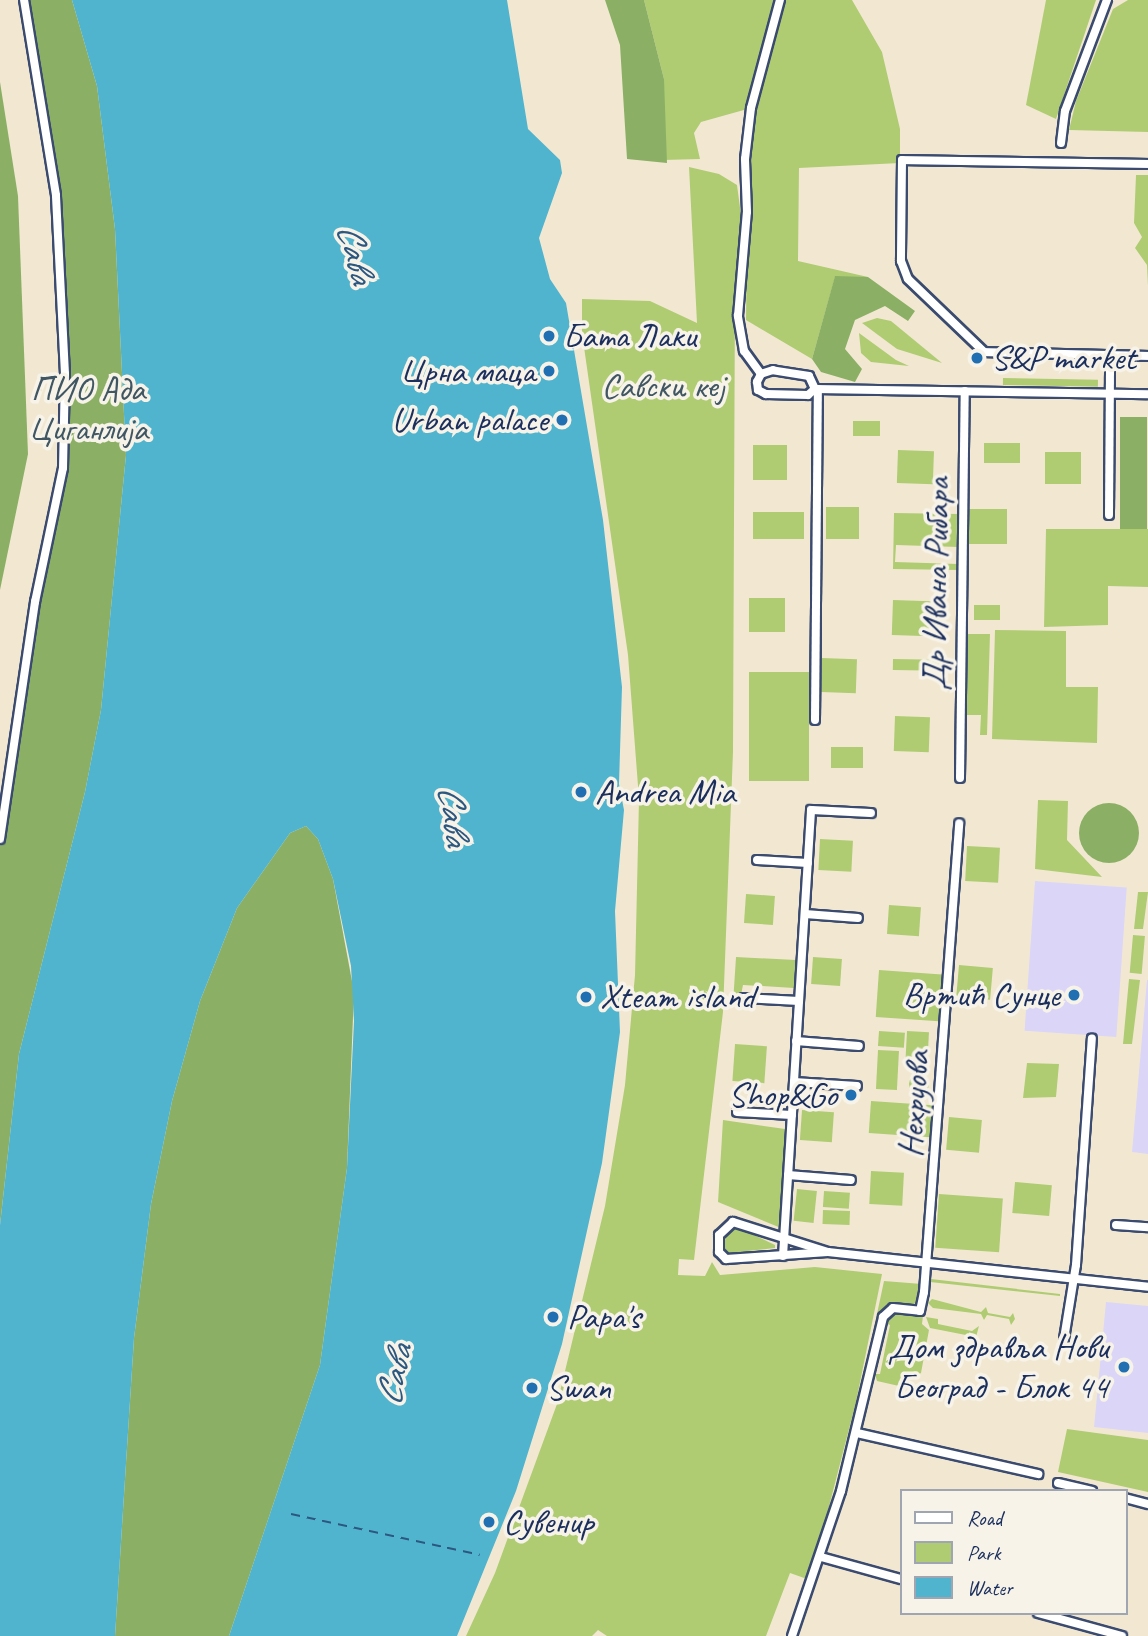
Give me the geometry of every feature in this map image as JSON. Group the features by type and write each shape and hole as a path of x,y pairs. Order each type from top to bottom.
{"street":[{"path":"0,839 35,602 63,468 65,374 56,195 24,0"},
{"path":"761,374 744,351 738,316 747,212 745,181 751,108 780,0"},
{"path":"1060,143 1065,111 1107,0"},
{"path":"1148,164 902,160 902,268 975,347 987,353 1148,356"},
{"path":"1109,515 1110,355"},
{"path":"761,374 773,370 809,376 816,390 815,720"},
{"path":"761,374 757,387 766,394 808,395 816,390 1148,394"},
{"name":"Др Ивана Рибара","path":"960,778 965,391"},
{"path":"783,1256 811,810 871,813"},
{"name":"Нехруова","path":"792,1636 821,1557 856,1433 883,1317 894,1308 920,1311 929,1263 959,823"},
{"path":"757,860 808,863"},
{"path":"804,914 858,918"},
{"path":"743,998 799,1001"},
{"path":"1064,1339 1074,1279 1092,1039"},
{"name":"Нехруова","path":"796,1041 859,1046"},
{"name":"Нехруова","path":"794,1082 857,1086"},
{"path":"737,1112 792,1115"},
{"name":"Нехруова","path":"788,1175 851,1180"},
{"path":"828,1252 726,1259 719,1252 719,1235 733,1222 783,1241 828,1252 1148,1287"},
{"path":"1116,1225 1148,1227"},
{"path":"856,1433 1038,1474"},
{"path":"1058,1483 1084,1489"},
{"path":"1127,1499 1148,1504"},
{"path":"821,1557 900,1579"},
{"path":"1045,1615 1122,1636"}],"shaded area":[{"name":"Вртић Сунце","path":"1035,881 1127,887 1116,1037 1025,1031"},
{"path":"1148,980 1148,1154 1132,1152"},
{"name":"Дом здравља Нови Београд - Блок 44","path":"1106,1302 1148,1306 1148,1433 1094,1427"}],"green space":[{"name":"ПИО Ада Циганлија","path":"24,0 72,0 97,86 115,229 126,455 101,710 85,792 19,1054 0,1225 0,839 35,602 63,468 65,374 56,195"},
{"path":"605,0 644,0 664,79 667,163 627,159 620,45"},
{"path":"644,0 779,0 751,108 701,122 694,133 700,159 663,160 664,79"},
{"path":"783,0 852,0 882,52 900,129 900,163 799,168 798,261 868,277 835,277 812,359 746,320 748,129"},
{"path":"1046,0 1096,0 1056,119 1026,105"},
{"path":"1128,0 1148,0 1148,132 1069,130 1076,101 1113,9"},
{"path":"0,82 18,196 28,454 0,590"},
{"name":"Савски кеј","path":"689,167 719,174 737,185 741,215 735,291 733,752 723,1012 694,1260 679,1259 678,1275 705,1276 712,1262 720,1275 815,1267 882,1274 856,1402 817,1553 807,1579 790,1573 766,1636 607,1636 598,1630 592,1636 466,1636 495,1573 557,1404 605,1206 625,1085 635,975 639,799 628,655 582,333 582,299 650,301 697,323"},
{"path":"1136,175 1148,175 1148,286 1147,265 1135,248 1142,237 1134,223"},
{"path":"835,276 868,277 915,311 908,321 885,306 855,320 845,349 862,369 855,382 821,372 812,359"},
{"path":"877,318 891,321 942,363 897,349 862,323"},
{"path":"859,333 896,360 909,366 871,362 861,353"},
{"path":"1003,378 1098,380 1098,387 1003,385"},
{"path":"1120,417 1147,417 1147,529 1120,529"},
{"path":"853,421 880,421 880,436 853,436"},
{"path":"984,443 1020,443 1020,463 984,463"},
{"path":"753,445 787,445 787,480 753,480"},
{"path":"898,450 934,451 933,484 897,483"},
{"path":"1045,452 1081,452 1081,484 1045,484"},
{"path":"826,507 859,507 859,539 826,539"},
{"path":"969,509 1007,509 1007,544 969,544"},
{"path":"753,512 804,512 804,539 753,539"},
{"path":"894,513 959,514 958,547 896,545 895,562 958,564 958,570 893,569"},
{"path":"1046,529 1148,529 1148,587 1108,586 1108,625 1044,627"},
{"path":"749,598 785,598 785,632 749,632"},
{"path":"893,600 931,601 930,636 892,635"},
{"path":"974,605 1000,605 1000,620 974,620"},
{"path":"995,630 1066,631 1066,687 1098,687 1097,743 992,739"},
{"path":"968,634 990,634 987,735 980,735 981,715 965,715"},
{"path":"822,658 857,659 856,693 821,692"},
{"path":"893,659 954,660 954,671 893,670"},
{"path":"749,672 809,672 809,781 749,781"},
{"path":"895,716 930,717 929,752 894,751"},
{"path":"831,747 863,747 863,768 831,768"},
{"path":"1038,800 1068,801 1067,840 1102,877 1035,869"},
{"path":"1103,803 1115,803 1131,811 1137,821 1137,845 1131,855 1115,863 1103,863 1087,855 1079,839 1079,827 1087,811"},
{"path":"306,826 318,839 333,879 354,992 347,1168 320,1365 229,1636 115,1636 134,1338 151,1204 172,1101 200,1001 237,908 290,833"},
{"path":"820,839 853,841 851,872 818,870"},
{"path":"967,846 1000,848 998,883 965,881"},
{"path":"1138,892 1148,892 1143,929 1134,929"},
{"path":"746,894 775,896 773,925 744,923"},
{"path":"889,905 921,907 919,936 887,934"},
{"path":"1133,935 1145,936 1142,974 1130,973"},
{"path":"736,957 796,960 794,988 743,985 741,995 733,1003"},
{"path":"813,957 842,959 840,986 811,984"},
{"path":"959,965 993,968 990,1000 956,997"},
{"path":"879,970 942,974 939,1021 876,1017"},
{"path":"1129,979 1140,980 1132,1044 1123,1044"},
{"path":"879,1031 905,1033 904,1048 878,1046"},
{"path":"907,1031 929,1032 927,1067 905,1066"},
{"path":"735,1044 767,1046 764,1083 732,1081"},
{"path":"878,1050 899,1051 897,1090 876,1089"},
{"path":"1027,1063 1059,1064 1056,1097 1023,1098"},
{"path":"919,1074 926,1077 929,1084 926,1091 919,1094 912,1091 909,1084 912,1077"},
{"path":"871,1101 933,1105 931,1137 869,1133"},
{"path":"802,1110 834,1112 832,1142 800,1140"},
{"path":"949,1117 982,1120 979,1153 946,1150"},
{"path":"723,1120 785,1129 781,1228 718,1202"},
{"path":"871,1171 904,1173 902,1206 869,1204"},
{"path":"1015,1182 1052,1185 1049,1216 1012,1213"},
{"path":"797,1189 817,1191 814,1223 794,1221"},
{"path":"824,1191 850,1193 849,1209 823,1207"},
{"path":"939,1194 1003,1198 999,1252 935,1248"},
{"path":"823,1210 850,1211 849,1225 823,1224"},
{"path":"737,1227 775,1245 775,1248 729,1253 724,1248 726,1233"},
{"path":"931,1279 1060,1294 1060,1296 930,1282"},
{"path":"884,1281 922,1284 918,1301 911,1306 889,1304 880,1314 838,1490 823,1533 858,1403"},
{"path":"932,1299 981,1312 986,1307 988,1313 1010,1317 1013,1313 1015,1319 1011,1325 1009,1319 987,1315 984,1320 981,1314 933,1308 928,1303"},
{"path":"895,1312 923,1316 922,1324 929,1330 921,1373 899,1386 877,1381 875,1374 880,1374 890,1325 885,1323"},
{"path":"926,1317 938,1319 938,1324 972,1331 979,1326 976,1337 930,1328"},
{"path":"1067,1429 1148,1440 1148,1492 1058,1472"}],"water":[{"name":"Сава","path":"72,0 507,0 528,129 560,160 562,173 539,238 550,279 566,303 603,520 622,687 619,784 624,810 615,911 620,1032 602,1163 562,1344 516,1491 457,1636 229,1636 320,1365 347,1168 354,1021 351,966 333,879 318,839 306,826 290,833 237,908 200,1001 172,1101 151,1204 134,1338 115,1636 0,1636 0,1225 19,1054 85,792 101,710 126,455 115,229 97,86"}],"ferry route":[{"path":"291,1514 480,1555"}],"place":[{"name":"Бата Лаки","path":"549,336"},
{"name":"S&P market","path":"977,358"},
{"name":"Црна маца","path":"549,371"},
{"name":"Urban palace","path":"562,420"},
{"name":"Andrea Mia","path":"581,792"},
{"name":"Вртић Сунце","path":"1074,995"},
{"name":"Xteam island","path":"586,997"},
{"name":"Shop&Go","path":"851,1095"},
{"name":"Papa's","path":"553,1317"},
{"name":"Дом здравља Нови Београд - Блок 44","path":"1124,1367"},
{"name":"Swan","path":"532,1388"},
{"name":"Сувенир","path":"489,1522"}]}
